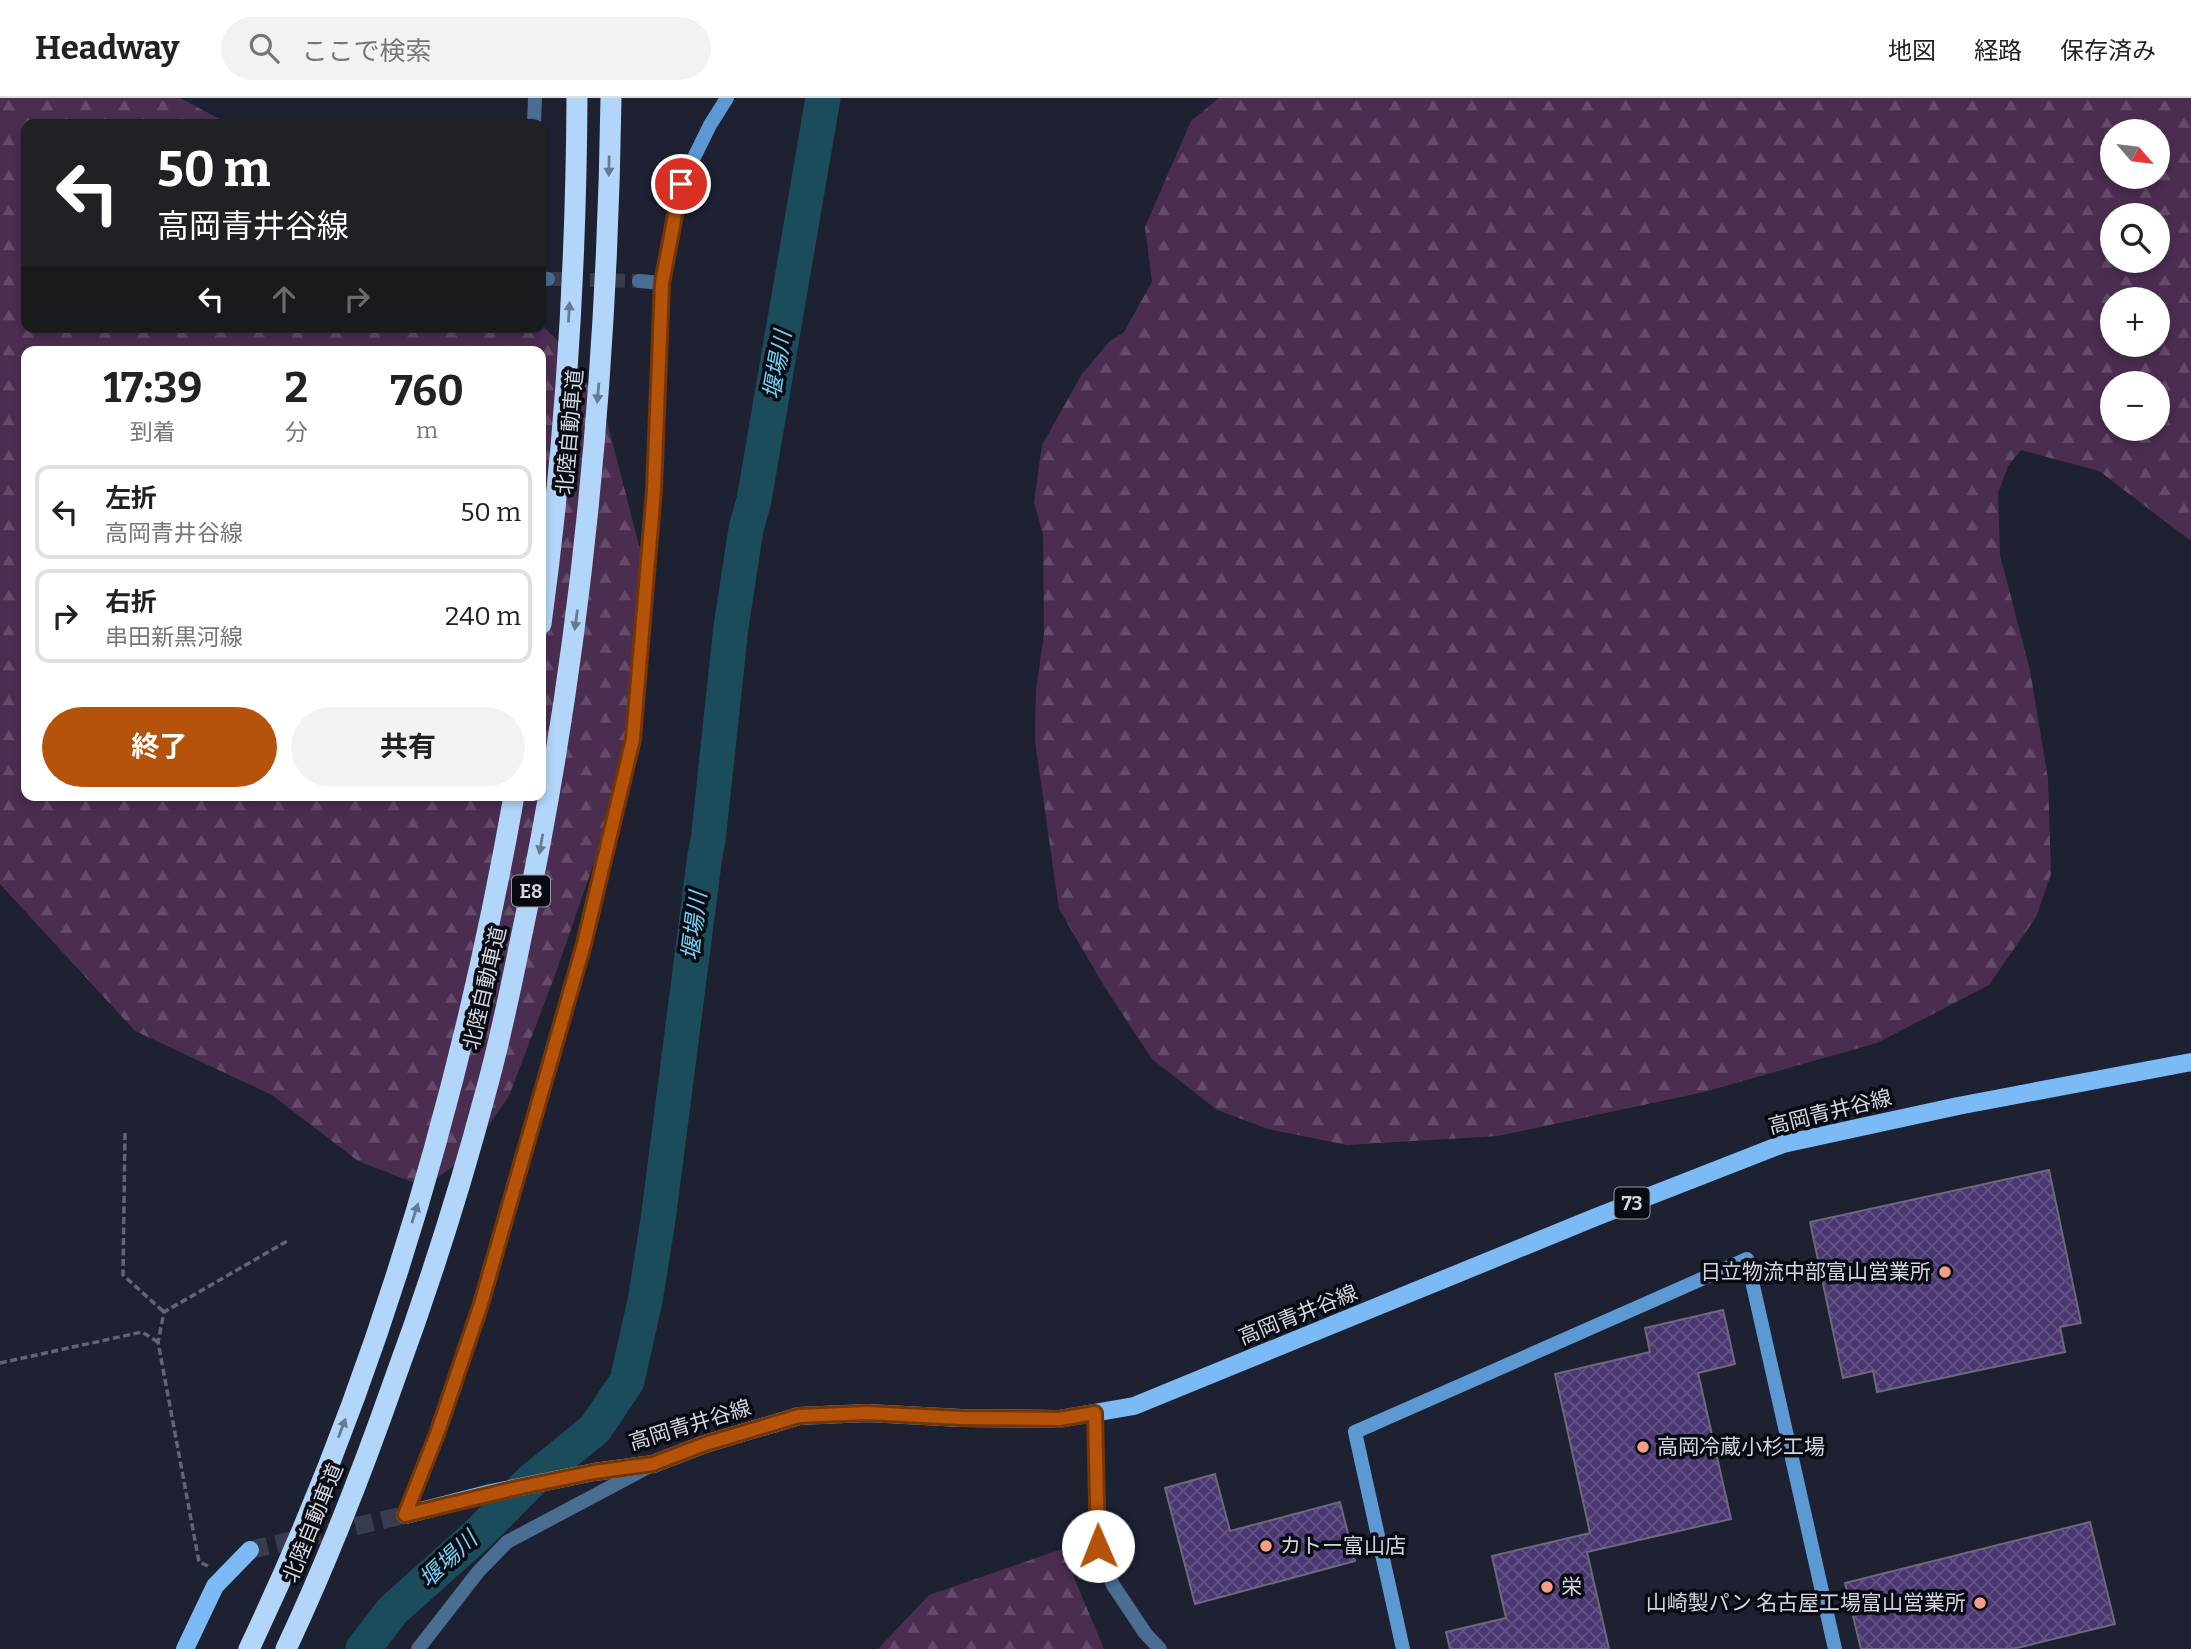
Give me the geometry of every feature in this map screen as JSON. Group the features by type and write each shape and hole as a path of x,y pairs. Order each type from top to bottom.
{"highway":[{"name":"北陸自動車道","path":"546,579 567,359 577,98"},
{"name":"北陸自動車道","path":"286,1649 376,1434 419,1314 487,1088 515,970 561,728 585,537 601,362 611,98"},
{"name":"北陸自動車道","path":"249,1649 302,1529 342,1427 384,1311 420,1196 453,1084 481,967 513,801"}],"main road":[{"path":"405,1515 433,1447 481,1304 584,944 633,739 654,490 662,283 681,184 710,125 727,98"},
{"name":"高岡青井谷線","path":"405,1515 491,1493 594,1472 653,1464 705,1444 799,1416 867,1413 1059,1419 1134,1406 1596,1217 1783,1144 1958,1106 2191,1062"},
{"path":"1403,1649 1355,1432 1747,1259 1835,1649"},
{"path":"185,1649 215,1586 250,1550"}],"street":[{"path":"534,119 535,98"},
{"path":"639,281 662,283"},
{"path":"1095,1413 1098,1546 1112,1585 1145,1633 1160,1649"},
{"path":"418,1649 478,1572 508,1542 653,1464"}],"path":[{"path":"125,1133 123,1275 164,1312"},
{"path":"199,1562 158,1342 164,1312 289,1240"},
{"path":"0,1363 142,1332 158,1342"}],"green space":[{"path":"0,98 180,98 220,119 21,119 21,333 546,333 546,329 572,355 608,425 641,553 621,785 554,978 509,1096 467,1156 425,1187 358,1161 272,1095 135,1031 0,884"},
{"path":"1219,98 2191,98 2191,541 2099,471 2021,450 2008,466 1998,493 2000,555 2030,670 2048,779 2051,874 2036,917 1989,985 1877,1043 1704,1092 1498,1136 1347,1145 1268,1129 1217,1110 1152,1059 1104,986 1059,909 1035,741 1036,690 1044,634 1043,535 1034,502 1042,445 1082,374 1109,342 1124,332 1152,282 1145,227 1191,121"},
{"path":"1062,1549 1104,1649 878,1649 929,1595"}],"building":[{"name":"日立物流中部富山営業所","path":"2049,1170 2081,1323 2060,1327 2065,1352 1877,1392 1873,1371 1843,1378 1810,1222"},
{"name":"高岡冷蔵小杉工場","path":"1723,1310 1735,1364 1698,1373 1731,1519 1587,1552 1609,1649 1450,1649 1446,1632 1506,1618 1492,1556 1590,1533 1555,1374 1650,1352 1645,1328"},
{"name":"カトー富山店","path":"1215,1474 1230,1531 1340,1502 1355,1561 1195,1604 1165,1488"},
{"name":"山崎製パン 名古屋工場富山営業所","path":"2090,1522 2115,1624 2013,1649 1861,1649 1845,1583"}],"waterway":[{"name":"堰場川","path":"363,1649 393,1610 475,1537 532,1480 595,1429 627,1381 645,1301 658,1220 708,841 731,627 823,98"}],"tunnel":[{"path":"548,279 639,281"},
{"path":"250,1550 405,1515"}],"place":[{"name":"日立物流中部富山営業所","path":"1945,1272"},
{"name":"高岡冷蔵小杉工場","path":"1643,1447"},
{"name":"カトー富山店","path":"1266,1546"},
{"name":"栄","path":"1547,1587"},
{"name":"山崎製パン 名古屋工場富山営業所","path":"1980,1603"}],"route":[{"path":"681,184 662,283 663,320 654,490 633,739 584,944 481,1304 423,1473 405,1515 491,1493 594,1472 653,1464 705,1444 799,1416 867,1413 1059,1419 1095,1413 1098,1546"}]}
